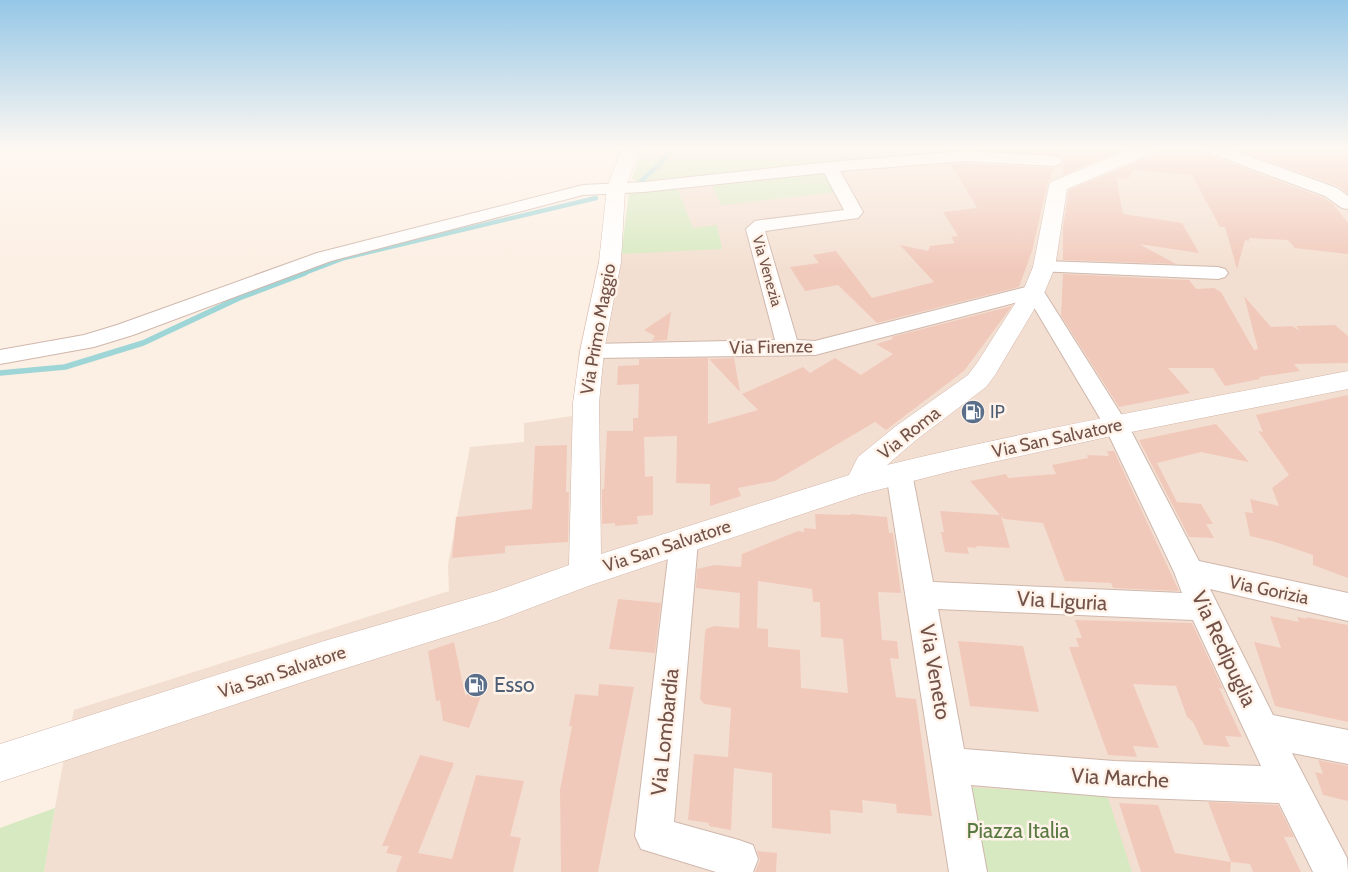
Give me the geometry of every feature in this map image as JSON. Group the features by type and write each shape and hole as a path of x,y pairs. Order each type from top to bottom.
{"street":[{"path":"0,358 94,339 324,257 583,190 605,189"},
{"name":"Via Primo Maggio","path":"584,573 586,403 592,351 610,262 616,189"},
{"name":"Via Venezia","path":"788,346 755,229 761,225 852,214 854,212 842,189"},
{"name":"Via Roma","path":"860,483 868,464 906,433 978,381 1034,291 1044,268 1058,189"},
{"path":"1322,189 1331,192 1348,204"},
{"path":"1044,268 1218,273"},
{"path":"1034,291 1116,425"},
{"name":"Via Firenze","path":"592,351 788,346 815,348 1034,291"},
{"name":"Via San Salvatore","path":"0,763 324,658 496,606 584,573 860,483 1116,425 1348,380"},
{"name":"Via Redipuglia","path":"1116,425 1189,572 1202,607 1333,872"},
{"name":"Via Veneto","path":"899,473 922,595 968,872"},
{"name":"Via Lombardia","path":"684,541 654,836 739,859"},
{"name":"Via Gorizia","path":"1189,572 1348,607"},
{"name":"Via Liguria","path":"922,595 1202,607"},
{"path":"1262,730 1348,747"},
{"name":"Via Marche","path":"950,766 1114,778 1289,785"}],"shaded area":[{"path":"677,189 1348,189 1348,872 44,872 74,710 449,591 448,565 470,447 524,442 524,423 579,415 578,355 600,254 621,254 693,228"}],"green space":[{"path":"677,189 693,228 717,225 722,249 621,254 629,194"},
{"path":"714,189 835,189 837,192 721,205"},
{"name":"Piazza Italia","path":"967,787 1107,795 1132,872 990,872 983,870"},
{"path":"55,808 44,872 0,872 0,828"}],"building":[{"path":"966,189 1046,189 1032,251 1019,287 877,323 838,285 805,291 790,267 819,263 813,255 836,251 872,298 934,282 900,245 928,251 930,246 955,243 951,237 958,236 943,212 977,208"},
{"path":"1118,189 1123,214 1182,223 1199,253 1139,244 1176,264 1063,260 1063,227 1069,190"},
{"path":"1199,189 1299,189 1324,198 1333,204 1348,223 1348,254 1295,248 1288,240 1249,238 1249,241 1245,240 1237,269 1225,227 1220,227"},
{"path":"1341,189 1348,189 1348,194"},
{"path":"1063,274 1189,280 1196,289 1214,288 1221,292 1254,350 1258,349 1244,296 1271,327 1292,326 1300,331 1296,326 1335,325 1348,336 1348,363 1294,364 1300,371 1259,377 1260,379 1225,386 1213,368 1168,368 1190,393 1119,407 1061,316"},
{"path":"1012,306 964,371 886,430 875,422 775,481 738,488 741,496 710,506 710,484 676,483 677,436 644,437 645,477 653,476 653,515 637,516 638,524 615,526 615,523 602,524 602,489 604,489 607,431 633,431 633,418 638,418 639,384 617,385 618,366 639,365 639,359 708,358 708,424 758,410 742,394 803,367 810,373 835,358 861,375 893,354 876,344 893,339 891,337"},
{"path":"671,312 667,340 652,341 655,336 644,330"},
{"path":"734,358 740,392 709,359"},
{"path":"1348,395 1348,578 1313,565 1313,555 1250,536 1245,512 1253,513 1250,499 1279,506 1272,488 1289,475 1258,431 1263,432 1256,415"},
{"path":"1216,424 1249,462 1201,452 1157,463 1177,502 1201,504 1213,524 1206,524 1214,538 1189,537 1139,440"},
{"path":"567,445 566,492 569,492 568,542 505,546 505,553 452,558 456,517 532,509 535,446"},
{"path":"1107,451 1114,451 1179,591 1113,588 1111,583 1065,581 1043,523 1004,519 1001,516 1010,548 976,546 977,548 967,547 969,554 945,552 941,532 944,532 940,511 1000,515 970,481 1006,474 1008,478 1056,474 1052,465 1088,458 1087,455 1109,456"},
{"path":"815,514 887,517 889,533 893,533 901,593 878,592 882,640 897,641 899,659 890,658 896,697 916,699 932,816 897,813 896,804 862,800 863,813 830,810 831,834 772,828 772,773 734,768 731,830 709,826 709,823 688,820 694,754 728,757 731,708 704,704 700,699 706,629 714,626 739,628 740,593 696,588 697,569 714,565 741,567 742,554 798,531 804,532 804,528 816,529","holes":["758,581 812,589 813,602 820,602 821,637 843,639 848,693 801,688 800,650 768,647 768,629 757,628"]},
{"path":"618,599 661,603 655,653 609,649"},
{"path":"1270,616 1299,622 1297,617 1307,619 1306,617 1348,625 1348,722 1275,706 1254,642 1281,648"},
{"path":"1075,620 1192,623 1223,689 1219,688 1242,737 1225,736 1230,747 1204,745 1193,722 1187,717 1176,686 1133,684 1159,748 1133,746 1137,757 1108,755 1069,647 1079,647 1076,638 1082,638"},
{"path":"958,641 1023,646 1039,712 970,706"},
{"path":"454,642 465,695 484,688 469,728 443,721 440,700 436,701 428,651"},
{"path":"599,684 634,687 598,872 561,872 560,790 572,726 569,726 575,694 598,696"},
{"path":"420,755 454,763 418,853 452,859 476,775 524,781 510,836 521,838 513,872 396,872 402,856 386,853 389,846 382,846"},
{"path":"1318,760 1348,766 1348,801 1323,795 1315,772 1323,774"},
{"path":"1208,802 1278,805 1294,837 1284,837 1301,872 1253,872 1250,864 1231,862"},
{"path":"1119,803 1158,805 1175,853 1231,862 1230,872 1141,872"},
{"path":"757,851 777,853 776,872 755,872 760,860"}],"waterway":[{"path":"302,274 344,258 596,198"},
{"path":"0,373 65,367 143,343 239,298 305,273"}],"place":[{"name":"IP","path":"973,412"},
{"name":"Esso","path":"476,685"}]}
